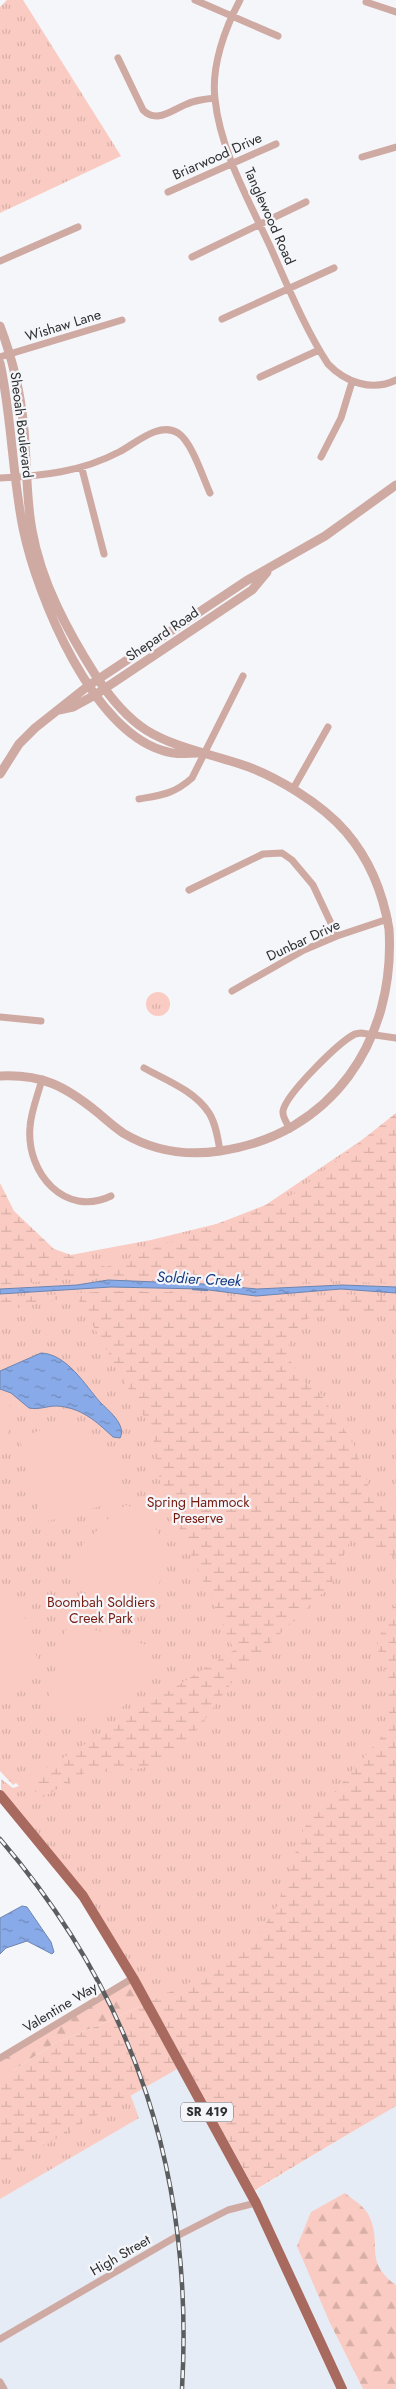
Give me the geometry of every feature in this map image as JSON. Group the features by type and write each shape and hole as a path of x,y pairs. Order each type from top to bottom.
{"main road":[{"name":"SR 419","path":"0,1795 83,1896 133,1978 256,2203 342,2389"}],"street":[{"path":"195,0 232,14 278,36"},
{"name":"Tanglewood Road","path":"240,0 232,14 219,58 215,98 224,137 233,163 319,350 337,374 352,382 366,385 378,385 396,380"},
{"path":"366,2 396,12"},
{"path":"118,58 143,110 147,114 160,117 188,103 215,98"},
{"name":"Briarwood Drive","path":"168,192 276,144"},
{"path":"362,157 396,148"},
{"path":"192,257 306,202"},
{"path":"0,261 78,228"},
{"path":"222,319 334,268"},
{"name":"Wishaw Lane","path":"0,357 122,320"},
{"name":"Sheoah Boulevard","path":"0,326 11,354 20,398 32,530 42,566 60,613 98,680 126,714 147,731 246,766 293,789 324,812 355,844 377,882 384,898 393,948 391,993 378,1036 368,1057 329,1102 290,1129 258,1142 220,1151 188,1154 166,1151 146,1144 122,1132 77,1096 42,1079 22,1075 0,1076"},
{"path":"260,377 319,350"},
{"name":"Sheoah Boulevard","path":"0,363 8,400 14,477 23,530 44,601 88,686 118,722 141,741 168,753 206,753"},
{"path":"321,457 341,418 352,382"},
{"path":"0,478 27,477 82,469 158,431 168,429 184,437 210,493"},
{"path":"82,469 104,554"},
{"name":"Shepard Road","path":"0,774 19,744 35,728 88,686 246,581 325,536 396,485"},
{"name":"Shepard Road","path":"59,710 73,707 106,689 252,590 271,567"},
{"path":"139,799 168,794 181,788 192,778 243,676"},
{"path":"293,789 328,728"},
{"path":"189,890 263,854 282,853 292,860 313,885 337,936"},
{"name":"Dunbar Drive","path":"232,991 304,950 337,936 388,919"},
{"path":"0,1017 41,1021"},
{"path":"290,1129 283,1114 286,1103 320,1062 355,1034 361,1033 396,1038"},
{"path":"144,1068 185,1091 202,1104 210,1114 220,1151"},
{"path":"42,1079 30,1127 30,1143 42,1176 65,1197 77,1202 92,1203 111,1196"},
{"name":"Valentine Way","path":"0,2058 133,1978"},
{"name":"High Street","path":"0,2339 185,2232 228,2210 256,2203"},
{"path":"0,2382 4,2389"}],"shaded area":[{"path":"177,2068 250,2198 311,2336 337,2389 0,2389 0,2171"},
{"path":"396,2105 396,2285 384,2276 375,2259 375,2236 330,2323 363,2389 347,2389 319,2332 256,2190"}],"green space":[{"path":"7,0 23,0 121,156 0,213 0,7"},
{"path":"158,992 167,995 170,1004 167,1013 158,1016 149,1013 146,1004 149,995"},
{"path":"396,1113 396,1284 341,1281 256,1285 204,1280 108,1276 0,1285 0,1183 14,1211 54,1249 106,1267 294,1194"},
{"name":"Spring Hammock Preserve","path":"396,1117 396,2106 258,2187 163,1996 151,2001 87,1894 1,1789 1,1779 13,1788 19,1786 16,1783 13,1785 0,1771 0,1200 8,1221 65,1256 151,1240 249,1216"},
{"path":"112,1291 201,1293 256,1300 342,1294 396,1297 396,1312 327,1311 302,1321 289,1342 291,1362 305,1383 321,1394 352,1440 372,1495 382,1503 396,1503 396,1556 378,1552 353,1534 331,1585 238,1674 191,1738 155,1765 114,1774 93,1768 40,1799 28,1780 234,1650 161,1487 152,1431 77,1297 73,1296 0,1312 1,1298"},
{"path":"0,1399 15,1409 0,1463"},
{"path":"54,1427 83,1431 95,1437 105,1446 113,1456 119,1469 123,1497 108,1504 49,1521 40,1516 20,1440 35,1432"},
{"path":"126,1505 144,1515 156,1528 162,1545 164,1562 160,1580 153,1597 141,1612 125,1623 69,1568 69,1559 114,1513"},
{"path":"11,1594 19,1599 42,1674 22,1686 0,1689 0,1598"},
{"path":"396,1605 396,2105 255,2190 151,2001 214,1971 254,1942 277,1906 304,1828 388,1729 389,1684 377,1646 386,1618"},
{"path":"75,1624 150,1646 148,1667 142,1684 131,1699 118,1709 103,1716 85,1718 67,1714 48,1706 49,1692 66,1629"},
{"path":"130,1981 143,2005 55,2043 0,2079 0,2059"},
{"path":"143,2005 177,2069 0,2171 0,2079 55,2043"},
{"path":"0,2069 129,2091 139,2118 0,2199"},
{"path":"345,2193 361,2205 368,2214 374,2234 376,2259 386,2276 396,2285 396,2389 363,2389 330,2323 297,2246 311,2212"}],"water":[{"path":"108,1280 204,1284 257,1289 342,1285 396,1287 396,1293 341,1289 256,1296 201,1289 111,1287 0,1294 0,1289 77,1285"},
{"path":"41,1353 50,1355 67,1364 82,1379 100,1402 116,1418 121,1428 120,1438 113,1437 95,1421 81,1412 56,1406 36,1409 29,1408 11,1393 0,1389 0,1371"},
{"path":"22,1906 27,1907 51,1942 54,1952 52,1954 27,1941 6,1948 0,1954 0,1918"}],"waterway":[{"name":"Soldier Creek","path":"193,1289 207,1290"}],"railway":[{"path":"0,1839 48,1900 88,1963 121,2028 147,2095 166,2165 178,2237 183,2312 182,2389"}],"park label":[{"name":"Boombah Soldiers Creek Park","path":"101,1610"}]}
